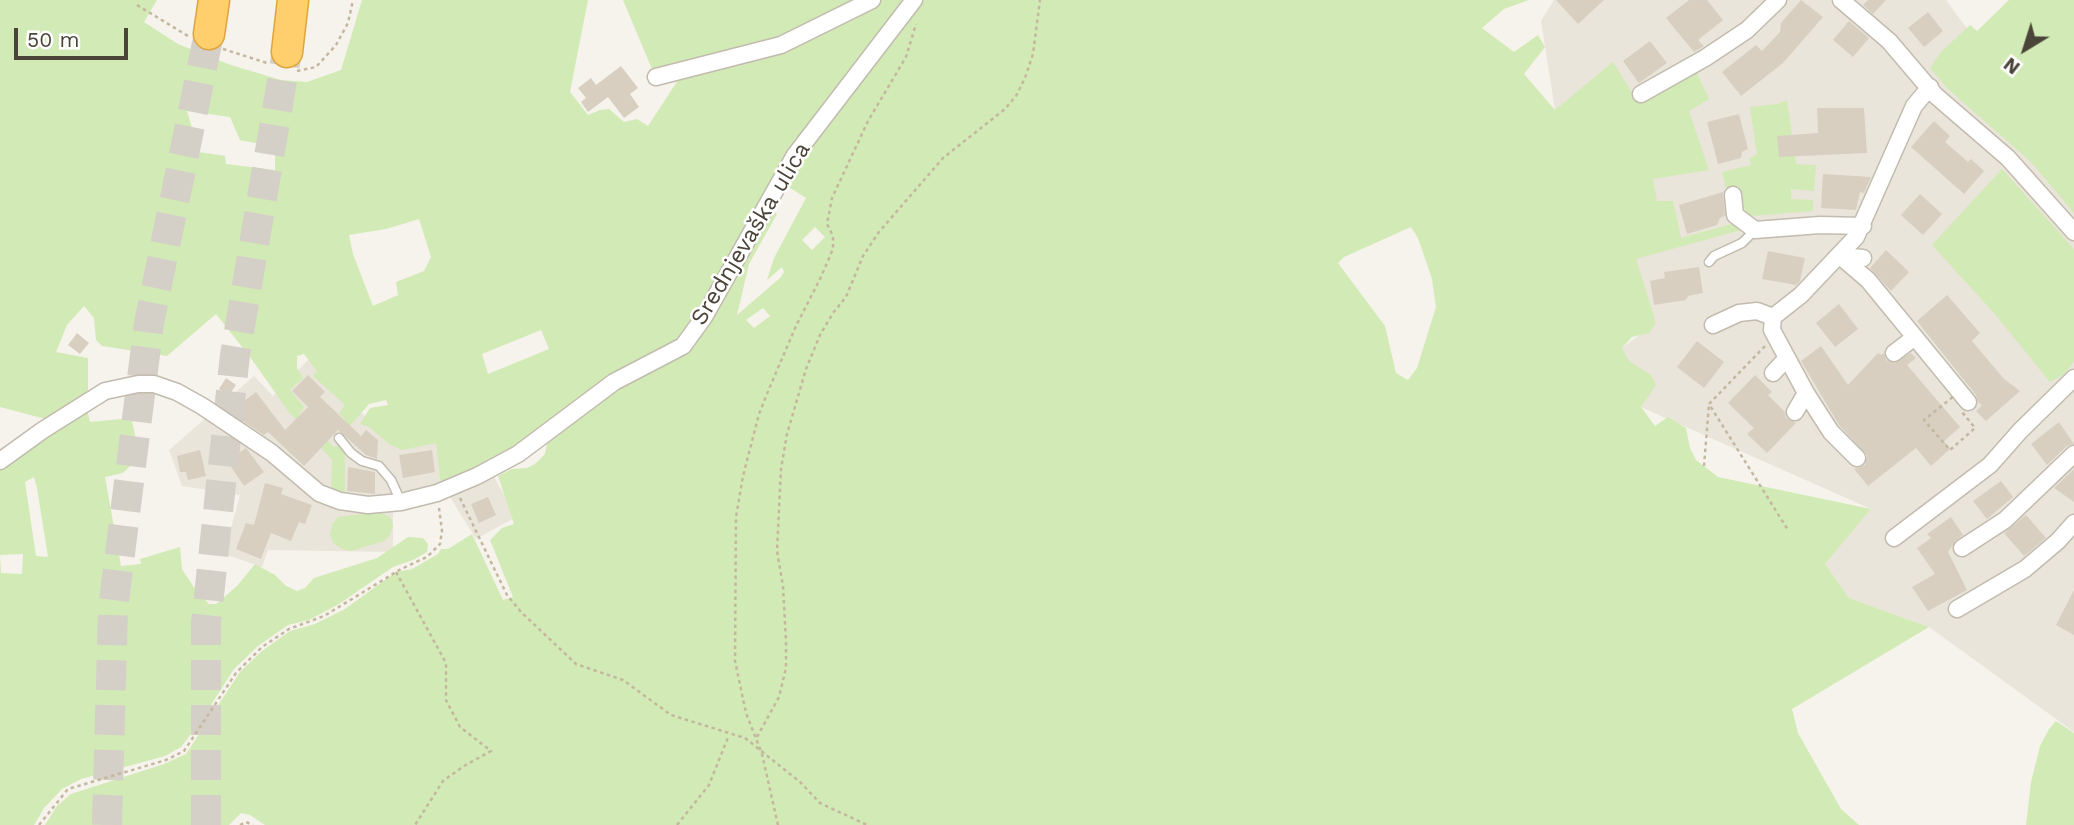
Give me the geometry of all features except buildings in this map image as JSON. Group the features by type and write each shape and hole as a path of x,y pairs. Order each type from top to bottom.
{"highway":[{"path":"206,40 214,0"},
{"path":"281,62 293,0"}],"street":[{"path":"656,78 781,45 872,0"},
{"name":"Srednjevaška ulica","path":"0,461 105,391 138,384 154,384 177,392 202,406 272,453 319,493 340,501 368,505 401,502 437,493 517,454 614,382 683,346 704,317 795,155 914,0"},
{"path":"1641,94 1705,58 1747,30 1778,0"},
{"path":"1841,0 1889,41 1935,95 2008,158 2074,232"},
{"path":"1773,324 1840,256 1863,226 1914,106 1930,88"},
{"path":"1733,195 1735,215 1755,230 1819,225 1863,226"},
{"path":"1840,256 1863,258"},
{"path":"1840,256 1868,280 1968,402"},
{"path":"1713,325 1739,313 1756,311 1773,324 1787,358 1807,393 1857,458"},
{"path":"1894,354 1915,337"},
{"path":"1773,373 1787,358"},
{"path":"1894,538 1990,465 2020,431 2074,379"},
{"path":"1795,412 1807,393"},
{"path":"1962,548 2005,520 2074,454"},
{"path":"1957,609 2025,569 2058,541 2074,523"}],"lane":[{"path":"1709,262 1714,256 1742,243 1755,230"},
{"path":"339,438 351,453 362,461 379,466 391,480 401,502"}],"path":[{"path":"137,5 206,40 281,62 299,72 316,67 336,45 348,23 354,0"},
{"path":"757,737 779,697 786,668 783,586 777,551 781,469 787,434 806,369 820,335 832,313 846,297 863,256 878,232 943,158 1005,109 1016,96 1033,54 1040,0"},
{"path":"778,825 762,754 746,713 735,661 736,517 743,476 764,401 832,249 833,236 827,224 832,198 868,121 906,57 916,21"},
{"path":"1704,466 1709,404 1764,348 1773,324"},
{"path":"1954,396 1962,407 1968,402 1973,402 1962,412 1975,428 1950,450 1924,420 1954,396"},
{"path":"1709,404 1788,530"},
{"path":"453,486 507,595 521,612 576,664 623,680 671,715 745,738 800,782 820,803 867,825"},
{"path":"39,825 68,789 166,760 184,751 236,673 262,647 289,629 324,616 396,572 427,557 440,544 442,531 437,493"},
{"path":"396,572 446,663 446,700 460,727 491,751 443,781 415,825"},
{"path":"677,825 709,785 729,734"},
{"path":"240,825 246,822 253,825"}],"shaded area":[{"path":"1554,0 1946,0 1982,49 2074,149 2074,732 1929,627 1849,598 1824,564 1871,509 1641,407 1622,348 1656,323 1555,110 1541,21"},
{"path":"309,359 391,443 437,437 484,458 516,517 476,539 450,497 393,509 393,552 268,550 262,567 224,554 240,495 182,486 169,450 254,376 273,396"}],"green space":[{"path":"0,0 157,0 144,22 178,44 231,65 281,80 307,82 341,70 362,0 588,0 570,92 588,115 609,109 624,122 637,119 648,126 682,74 760,55 877,0 906,0 684,338 533,438 441,487 436,443 402,450 389,444 369,427 360,424 370,408 388,405 386,400 369,404 350,426 339,413 345,405 313,376 317,371 304,354 297,356 297,368 303,378 290,390 304,407 299,414 325,441 334,447 342,445 345,454 345,493 340,496 331,491 332,460 289,412 216,314 167,356 102,346 96,340 94,318 84,306 67,325 56,352 88,358 88,390 49,420 0,407","holes":["187,111 230,117 240,140 275,147 275,170 226,164 225,156 199,152","419,219 431,257 424,271 396,282 398,295 373,306 353,254 349,235 386,229","541,330 549,349 488,374 482,354"]},
{"path":"623,0 861,0 800,31 758,46 652,69"},
{"path":"919,0 1529,0 1504,9 1482,28 1514,52 1538,35 1545,47 1524,74 1555,110 1613,62 1639,104 1695,69 1709,99 1689,111 1709,170 1653,179 1657,201 1673,201 1681,238 1742,221 1741,230 1636,259 1656,323 1649,333 1632,337 1622,348 1629,361 1651,375 1656,385 1641,407 1655,426 1668,417 1686,428 1690,448 1696,460 1718,477 1871,509 1825,564 1849,598 1929,627 1792,709 1798,733 1841,809 1859,825 265,825 250,815 241,813 229,825 45,825 57,806 71,794 164,764 186,754 240,672 262,651 290,631 315,624 345,609 396,572 412,569 438,554 441,549 448,549 472,534 503,600 513,597 490,540 502,528 514,524 498,476 512,469 527,468 535,464 545,454 548,439 593,401 671,359 772,210 777,214 749,264 737,315 780,278 784,272 782,267 767,280 774,258 806,198 784,184","holes":["815,227 825,237 812,250 802,240","1411,227 1418,238 1432,279 1436,307 1417,368 1408,380 1396,373 1385,326 1338,263 1344,257","763,308 770,316 754,328 746,320"]},
{"path":"2009,0 2074,0 2074,213 2031,162 1948,89 1930,68 1941,52 1970,25 1977,31"},
{"path":"1787,100 1796,164 1816,165 1814,191 1791,189 1791,199 1813,200 1813,211 1752,216 1746,213 1738,186 1726,188 1722,172 1752,165 1749,159 1757,154 1750,107"},
{"path":"2002,169 2074,249 2074,362 2063,375 2050,382 1994,313 1932,245"},
{"path":"87,409 90,422 121,419 132,421 138,458 123,473 105,477 121,566 141,564 140,559 180,547 182,569 209,604 216,604 237,586 255,564 297,591 305,588 314,578 377,558 408,537 423,538 428,544 427,552 393,567 339,604 309,620 288,625 258,646 234,669 181,747 165,756 81,779 62,789 44,808 34,825 0,825 0,555 0,470 32,442","holes":["34,477 37,488 48,557 36,556 25,482","23,554 22,574 1,573 0,555"]},
{"path":"380,512 391,518 393,526 384,541 351,551 333,543 330,535 332,524 338,517"},
{"path":"2056,721 2074,733 2074,825 2026,825 2031,782 2040,746"}],"tunnel":[{"path":"107,825 113,609 149,323 209,34"},
{"path":"206,825 206,623 235,355 287,52"}]}
